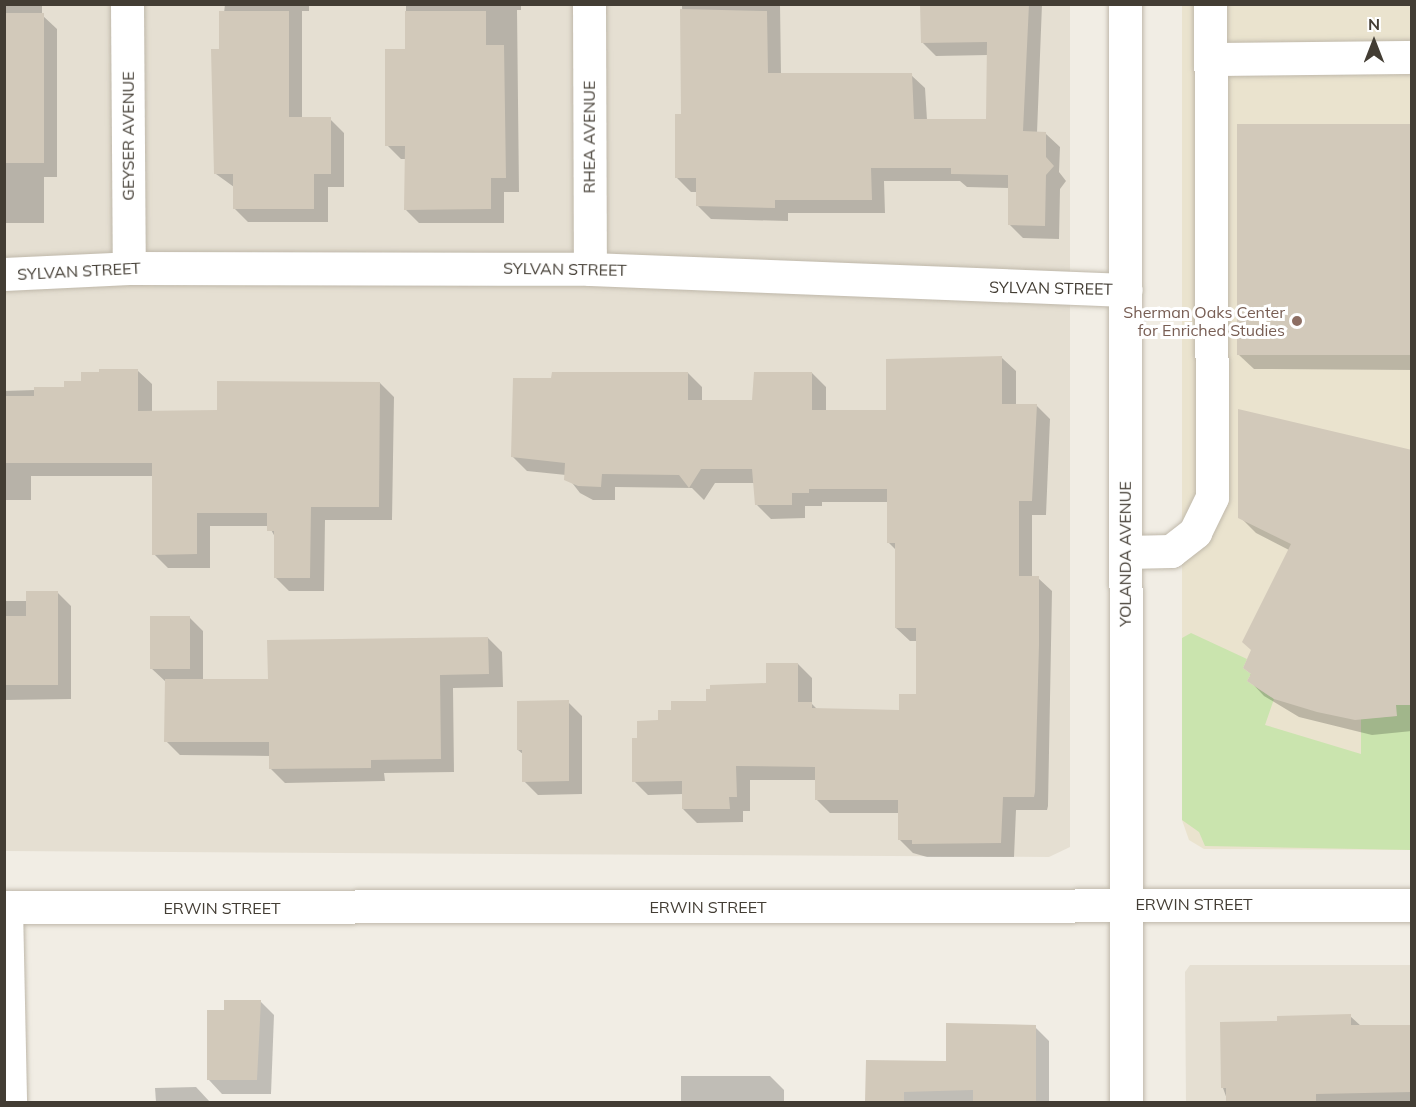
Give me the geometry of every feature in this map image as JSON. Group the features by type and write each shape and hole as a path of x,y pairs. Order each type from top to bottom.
{"street":[{"name":"GEYSER AVENUE","path":"127,4 129,268"},
{"name":"RHEA AVENUE","path":"589,4 590,268"},
{"name":"YOLANDA AVENUE","path":"1125,4 1126,1102"},
{"path":"1125,552 1171,551 1195,532 1212,497 1210,4"},
{"path":"1211,59 1412,57"},
{"name":"SYLVAN STREET","path":"4,274 129,268 590,268 1126,290"},
{"name":"ERWIN STREET","path":"5,907 1412,904"},
{"path":"5,907 10,1102"}],"shaded area":[{"path":"5,5 1070,5 1070,847 1049,857 5,851"},
{"name":"Sherman Oaks Center for Enriched Studies","path":"1182,5 1411,5 1411,850 1204,849 1189,840 1182,820"},
{"path":"1190,965 1411,965 1411,1102 1186,1102 1185,972"}],"green space":[{"path":"1191,633 1247,659 1243,668 1251,674 1247,681 1274,699 1265,725 1361,754 1361,719 1396,716 1396,705 1411,705 1411,850 1205,846 1199,832 1182,820 1182,638"}],"building":[{"path":"920,4 1029,4 1023,131 1046,132 1046,157 1054,166 1046,175 1045,226 1008,225 1008,175 951,174 951,168 871,168 872,200 775,200 775,208 696,206 696,178 675,178 675,114 681,114 680,9 767,11 768,73 912,73 914,119 986,119 987,42 921,43"},
{"path":"219,11 289,11 289,117 331,117 331,174 314,174 314,209 233,209 233,174 214,174 211,49 219,49"},
{"path":"405,11 486,11 486,45 504,45 506,178 491,178 491,209 404,210 405,146 385,146 385,49 405,49"},
{"path":"4,13 44,13 44,163 4,163"},
{"path":"1237,124 1412,124 1412,355 1237,355"},
{"path":"1002,356 1002,404 1037,404 1032,501 1019,501 1019,576 1039,576 1039,645 1035,792 1034,797 1003,797 1001,843 912,844 912,840 898,840 898,800 815,800 815,767 736,766 737,797 729,797 730,809 682,809 682,781 632,782 632,738 637,738 637,721 658,720 658,710 671,710 671,701 706,701 706,689 710,689 710,685 766,683 766,663 798,663 798,702 812,702 812,708 899,710 899,694 916,694 916,628 895,628 895,543 887,543 887,489 809,489 809,493 792,493 792,505 755,505 752,469 701,469 689,488 679,475 602,474 601,487 578,486 564,480 565,463 511,457 513,378 551,378 552,372 688,372 688,400 752,400 754,372 812,372 812,410 886,410 886,359"},
{"path":"99,369 138,369 138,411 217,410 217,381 380,382 379,507 311,507 310,578 274,578 274,531 267,531 267,513 197,513 197,554 152,555 152,463 4,463 4,396 34,396 34,387 64,387 64,381 81,381 81,372 99,372"},
{"path":"1238,409 1412,450 1412,705 1396,705 1397,716 1355,720 1317,712 1274,699 1247,681 1251,674 1243,668 1251,650 1242,642 1291,544 1238,518"},
{"path":"26,591 58,591 58,685 4,685 4,616 26,616"},
{"path":"150,616 190,616 190,669 150,669"},
{"path":"488,637 489,674 440,675 441,759 371,760 371,768 269,769 269,742 164,742 165,679 268,679 267,640"},
{"path":"569,700 569,781 522,782 522,750 517,750 517,701"},
{"path":"224,1000 261,1000 257,1080 207,1080 207,1010 224,1010"},
{"path":"1351,1014 1351,1025 1412,1025 1412,1092 1316,1094 1316,1102 1226,1102 1226,1088 1221,1088 1220,1022 1277,1021 1277,1016"},
{"path":"946,1023 1036,1025 1036,1102 973,1102 973,1090 904,1092 904,1102 865,1102 866,1060 946,1061"}],"place":[{"name":"Sherman Oaks Center for Enriched Studies","path":"1297,321"}]}
